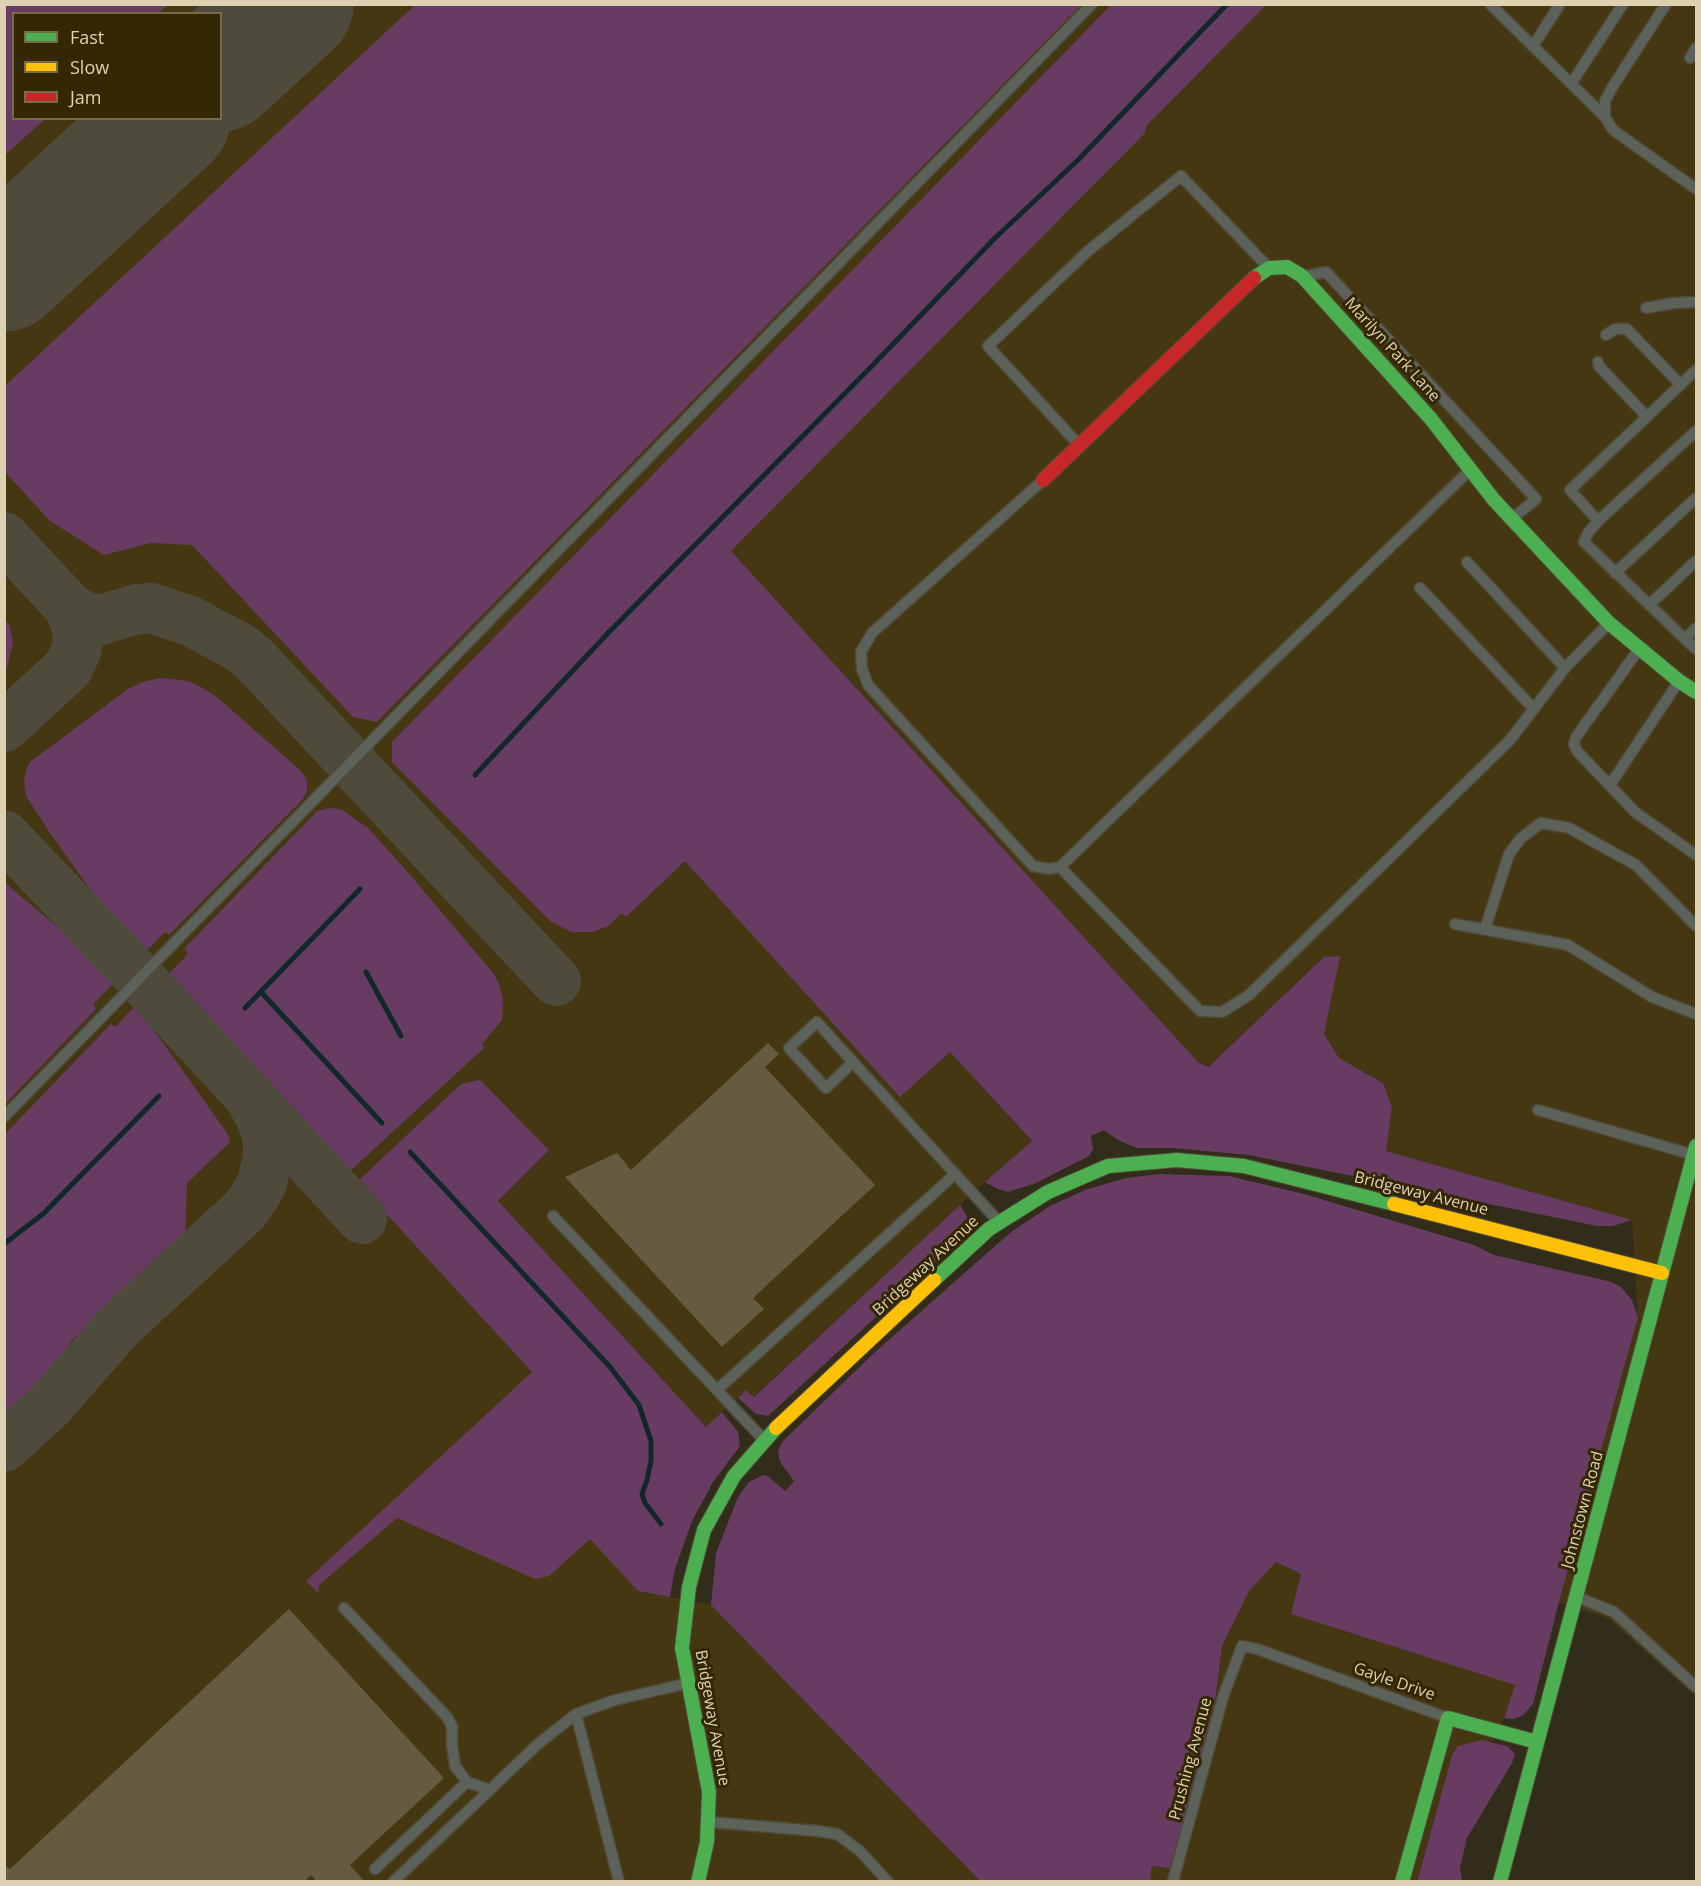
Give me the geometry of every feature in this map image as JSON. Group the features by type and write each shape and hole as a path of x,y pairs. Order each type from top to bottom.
{"street":[{"path":"1043,480 1254,278 1269,268 1287,267 1302,276"},
{"name":"Marilyn Park Lane","path":"1302,276 1431,419 1494,500 1609,623 1679,681 1696,692"},
{"name":"Johnstown Road","path":"1500,1881 1695,1151"},
{"name":"Bridgeway Avenue","path":"698,1881 707,1842 708,1792 682,1648 688,1587 704,1530 734,1476 764,1441 999,1222 1048,1192 1108,1166 1188,1161 1244,1166 1662,1273"},
{"path":"1402,1881 1449,1718"},
{"name":"Gayle Drive","path":"1449,1718 1537,1742"}],"lane":[{"path":"4,1117 1092,4"},
{"path":"1533,46 1560,4"},
{"path":"1571,84 1623,4"},
{"path":"1605,117 1605,101 1613,86 1666,4"},
{"path":"1495,6 1605,117 1613,130 1696,189"},
{"path":"1079,445 988,346 1088,251 1181,176 1269,268"},
{"path":"1302,276 1326,272 1536,499 1512,519"},
{"path":"1646,308 1696,302"},
{"path":"1606,335 1615,329 1627,329 1681,385"},
{"path":"1598,362 1599,366 1647,417"},
{"path":"1598,521 1570,490 1696,370"},
{"path":"1696,432 1598,521 1584,542 1696,649"},
{"path":"1043,480 872,633 861,652 862,669 868,685 1034,866 1049,869 1060,867 1470,470"},
{"path":"1615,573 1696,498"},
{"path":"1649,605 1696,561"},
{"path":"1467,562 1565,668"},
{"path":"1420,588 1534,709"},
{"path":"1060,867 1200,1011 1222,1012 1249,995 1510,740 1565,668 1609,623"},
{"path":"1685,639 1696,628"},
{"path":"1640,648 1575,737 1574,744 1577,751 1635,812 1696,855"},
{"path":"1610,785 1679,681"},
{"path":"1485,929 1509,854 1521,838 1541,823 1569,828 1636,865 1696,926"},
{"path":"1455,924 1568,945 1652,997 1696,1014"},
{"path":"853,1062 826,1088 789,1048 817,1022 999,1222"},
{"path":"1538,1110 1695,1151"},
{"path":"717,1390 955,1174"},
{"path":"553,1216 764,1441"},
{"path":"1577,1597 1614,1612 1696,1687"},
{"path":"344,1608 447,1717 452,1726 455,1766 468,1782 490,1790"},
{"name":"Gayle Drive","path":"1242,1646 1257,1649 1449,1718"},
{"name":"Prushing Avenue","path":"1174,1881 1223,1697 1242,1646"},
{"path":"393,1881 538,1744 576,1714 615,1700 689,1683"},
{"path":"576,1714 618,1881"},
{"path":"375,1869 468,1782"},
{"path":"709,1822 837,1834 860,1851 884,1880"}],"shaded area":[{"path":"5,4 168,4 159,12 12,12 12,120 44,120 5,155"},
{"path":"5,5 1696,5 1696,1697 1609,1619 1559,1602 1638,1317 1632,1220 1386,1151 1392,1108 1383,1083 1339,1058 1324,1034 1339,956 1324,957 1207,1067 1198,1062 731,551 900,1096 950,1052 1032,1142 985,1182 753,1397 746,1390 706,1427 638,1591 711,1605 980,1881 5,1882"},
{"path":"415,5 1081,5 377,722 353,717 192,545 151,543 104,555 50,521 5,472 5,386"},
{"path":"1111,5 1266,5 1147,125 1144,134 731,551 1198,1062 1208,1067 1324,957 1340,956 1324,1034 1339,1058 1383,1083 1392,1108 1386,1151 1632,1220 1613,1226 1597,1226 1249,1155 1172,1148 1137,1148 1118,1140 1104,1130 1091,1136 1093,1149 1089,1156 1036,1183 1008,1192 998,1189 985,1182 1032,1141 950,1052 900,1097 685,861 626,917 622,913 608,926 593,932 571,932 550,921 392,762 392,742"},
{"path":"5,619 10,627 13,643 5,676"},
{"path":"161,678 188,681 217,697 302,772 307,781 307,790 303,799 169,935 165,932 144,953 112,920 50,833 26,796 24,782 30,762 128,689 143,682"},
{"path":"328,808 341,809 368,828 494,974 503,999 502,1020 482,1044 484,1048 349,1172 166,977 188,954 184,949 317,811"},
{"path":"5,883 74,941 114,983 93,1004 96,1009 5,1104"},
{"path":"136,1005 227,1133 230,1142 187,1183 185,1235 70,1342 58,1369 5,1418 5,1134 111,1024 115,1027"},
{"path":"480,1080 549,1150 498,1201 706,1427 722,1412 738,1432 740,1446 713,1482 692,1521 675,1569 670,1597 638,1591 590,1539 549,1576 535,1579 397,1518 319,1585 318,1593 306,1581 532,1372 357,1182 461,1084"},
{"path":"1160,1174 1229,1176 1304,1194 1474,1245 1494,1255 1608,1281 1620,1286 1632,1300 1638,1317 1533,1704 1523,1715 1514,1719 1504,1718 1515,1685 1291,1614 1301,1574 1276,1562 1249,1591 1222,1646 1216,1693 1176,1869 1152,1866 1150,1881 980,1881 711,1605 716,1553 738,1497 749,1482 763,1475 768,1476 785,1491 794,1481 780,1462 778,1452 782,1442 875,1352 1011,1232 1050,1206 1085,1190 1126,1178"},
{"path":"960,1205 967,1216 968,1228 962,1238 768,1416 756,1414 738,1398 746,1390 754,1397"},
{"path":"1276,1562 1301,1574 1291,1614 1516,1685 1495,1740 1452,1755 1417,1881 1150,1882 1152,1866 1176,1869 1216,1693 1222,1646 1249,1591"},
{"path":"1481,1740 1507,1746 1515,1754 1512,1763 1467,1838 1460,1868 1462,1881 1417,1882 1452,1755 1458,1746"}],"building":[{"path":"768,1043 779,1054 765,1067 875,1185 753,1298 764,1309 722,1347 565,1177 617,1153 631,1170"},
{"path":"289,1609 444,1778 350,1865 365,1882 317,1882 311,1875 304,1882 4,1882 4,1868 10,1869"}],"waterway":[{"path":"475,775 610,631 995,238 1078,160 1227,4"},
{"path":"245,1008 360,889"},
{"path":"366,972 401,1036"},
{"path":"261,992 382,1123"},
{"path":"4,1244 43,1214 159,1096"},
{"path":"410,1152 610,1367 639,1405 651,1441 651,1461 642,1494 645,1503 661,1524"}],"taxiway":[{"path":"4,215 46,213 65,206 88,193"},
{"path":"4,537 70,608 86,617 100,620 137,609 151,608 190,621 241,648 254,659 556,981"},
{"path":"4,727 68,668 78,641 77,628 70,608"},
{"path":"4,835 140,978 362,1219"},
{"path":"4,1447 49,1406 120,1325 245,1210 262,1183 268,1156 268,1141 264,1125 252,1101"}],"runway":[{"path":"222,68 292,4"},
{"path":"4,270 167,120"}],"traffic: fast":[{"path":"1254,278 1269,268 1287,267 1302,276 1431,419 1494,500 1609,623 1679,681 1696,692"},
{"path":"1500,1882 1696,1146"},
{"path":"934,1280 989,1229 1048,1192 1108,1166 1177,1160 1244,1166 1394,1204"},
{"path":"698,1882 707,1842 709,1792 682,1648 689,1587 704,1530 734,1476 776,1428"},
{"path":"1402,1882 1448,1718 1537,1742"}],"traffic: slow":[{"path":"1394,1204 1662,1273"},
{"path":"776,1428 934,1280"}],"traffic: jam":[{"path":"1043,480 1254,278"}]}
